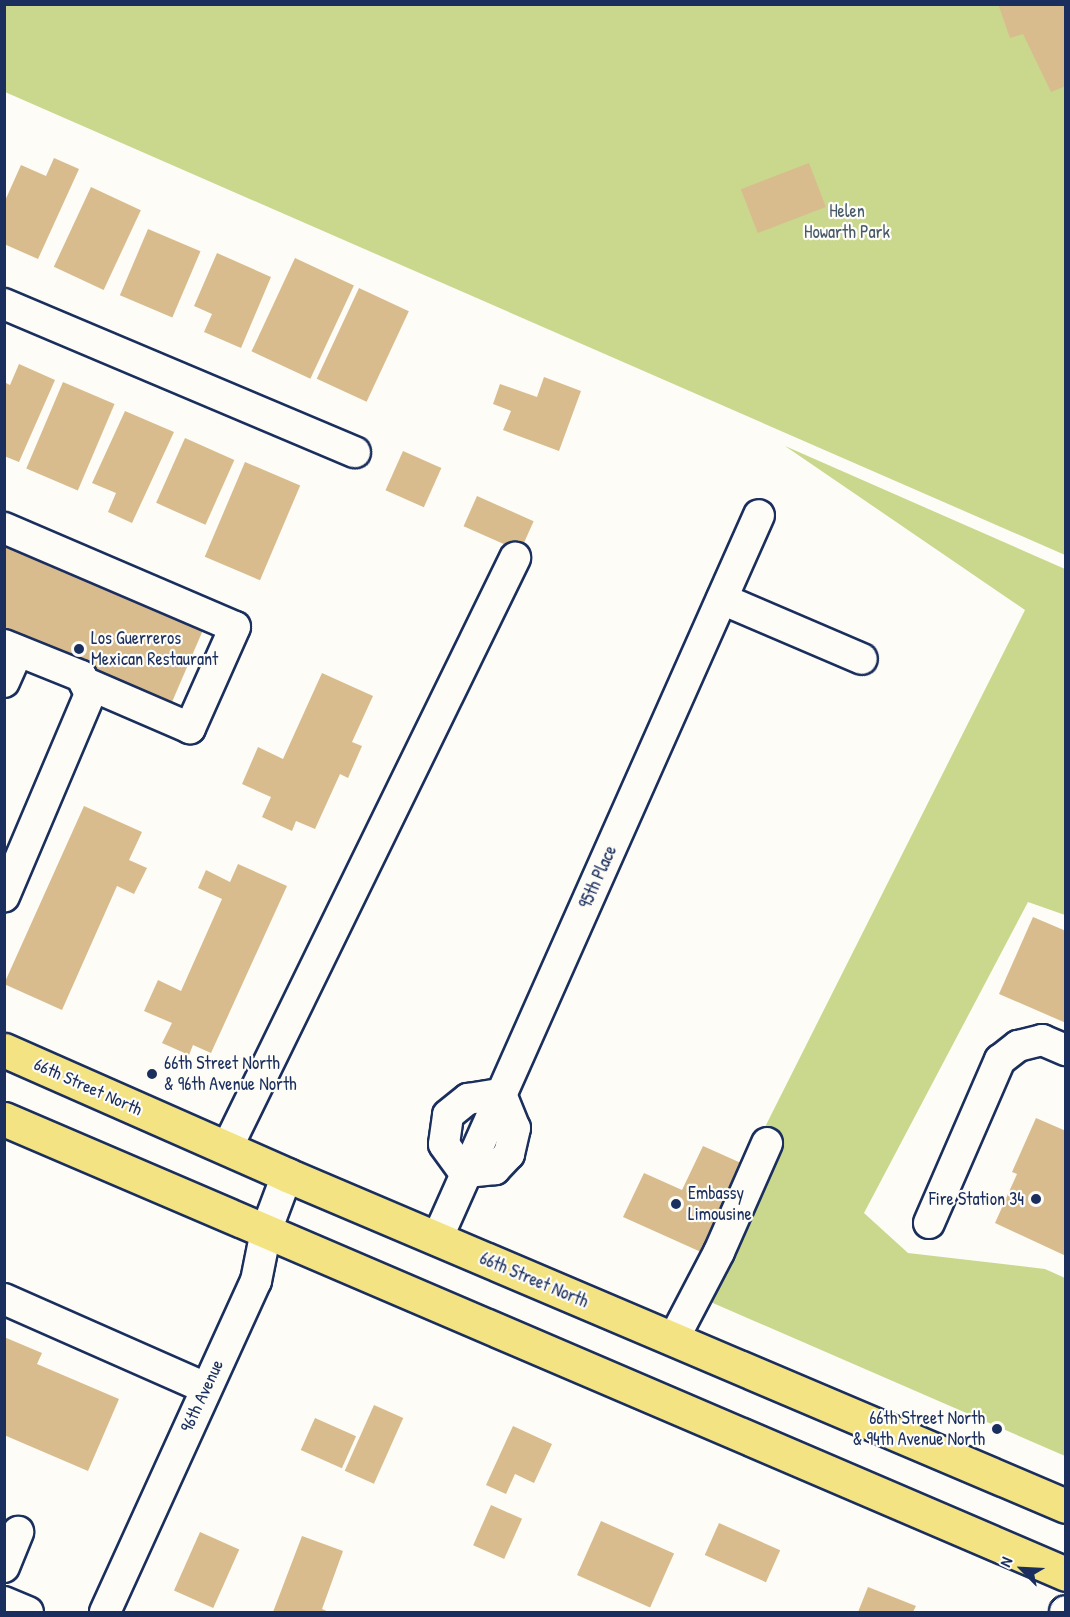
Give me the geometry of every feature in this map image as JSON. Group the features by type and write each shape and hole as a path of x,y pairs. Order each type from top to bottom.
{"main road":[{"name":"66th Street North","path":"4,1050 287,1175 1065,1506"},
{"path":"4,1119 1065,1574"}],"street":[{"path":"4,304 355,452"},
{"name":"95th Place","path":"437,1239 464,1172 501,1094 759,515"},
{"path":"4,528 235,627 190,728 87,684 81,676 11,648 4,682"},
{"path":"227,1148 515,558"},
{"path":"722,599 862,659"},
{"path":"4,897 86,706 87,684"},
{"path":"929,1223 1000,1060 1018,1046 1042,1040 1065,1050"},
{"path":"464,1172 444,1144 442,1130 447,1115 468,1100 501,1094"},
{"path":"673,1340 719,1252 767,1143"},
{"name":"96th Avenue","path":"105,1612 256,1281 266,1231 287,1175"},
{"path":"4,1299 206,1388"},
{"path":"4,1567 18,1532"},
{"path":"4,1602 28,1612"}],"green space":[{"name":"Helen Howarth Park","path":"5,5 1065,5 1065,555 5,92"},
{"path":"785,446 1065,569 1065,915 1028,902 864,1213 908,1253 1045,1269 1065,1278 1065,1456 683,1290 1025,610"}],"building":[{"path":"998,4 1066,4 1066,86 1051,92 1023,34 1010,38"},
{"path":"54,158 79,169 38,259 4,244 4,203 21,165 46,176"},
{"path":"809,163 826,207 758,233 741,189"},
{"path":"91,187 141,210 104,290 54,267"},
{"path":"148,229 200,251 172,318 120,295"},
{"path":"217,253 271,277 241,348 204,332 212,314 194,306"},
{"path":"295,258 354,285 310,379 251,351"},
{"path":"359,288 409,311 367,402 317,379"},
{"path":"19,364 55,380 19,462 4,456 4,382 10,385"},
{"path":"544,377 581,391 559,451 503,430 511,411 493,404 500,384 537,397"},
{"path":"63,382 115,404 78,490 26,469"},
{"path":"125,411 174,432 132,523 108,512 116,493 92,483"},
{"path":"185,438 234,460 205,525 156,503"},
{"path":"403,451 441,468 424,507 386,490"},
{"path":"245,462 300,485 260,580 205,557"},
{"path":"477,496 534,521 520,551 464,526"},
{"path":"4,545 203,630 172,702 4,631"},
{"path":"322,673 373,696 352,742 362,746 348,778 340,774 315,829 296,821 292,831 262,817 271,797 242,784 258,747 283,759"},
{"path":"84,806 142,832 129,860 147,868 134,894 117,886 62,1010 4,984"},
{"path":"238,864 287,886 211,1053 193,1045 189,1055 162,1043 172,1023 144,1011 158,980 181,991 222,899 198,888 206,870 230,882"},
{"path":"1033,917 1066,931 1066,1023 999,994"},
{"name":"Fire Station 34","path":"1036,1118 1066,1131 1066,1256 995,1223 1017,1174 1012,1172"},
{"name":"Embassy Limousine","path":"703,1146 741,1163 701,1252 623,1217 644,1173 682,1190"},
{"path":"4,1337 42,1353 37,1364 119,1399 88,1471 4,1435"},
{"path":"374,1405 403,1418 374,1484 345,1471"},
{"path":"315,1418 356,1436 342,1468 301,1450"},
{"path":"513,1426 552,1444 534,1483 515,1474 506,1494 486,1485"},
{"path":"491,1505 522,1519 504,1559 473,1545"},
{"path":"601,1521 674,1554 650,1607 577,1575"},
{"path":"719,1523 780,1550 766,1582 705,1555"},
{"path":"200,1532 239,1549 213,1608 174,1590"},
{"path":"302,1536 343,1551 322,1609 329,1612 273,1612"},
{"path":"868,1587 916,1606 913,1612 858,1612"}],"place":[{"name":"Los Guerreros Mexican Restaurant","path":"79,649"},
{"name":"66th Street North & 96th Avenue North","path":"152,1074"},
{"name":"Fire Station 34","path":"1036,1199"},
{"name":"Embassy Limousine","path":"676,1204"},
{"name":"66th Street North & 94th Avenue North","path":"997,1429"}]}
